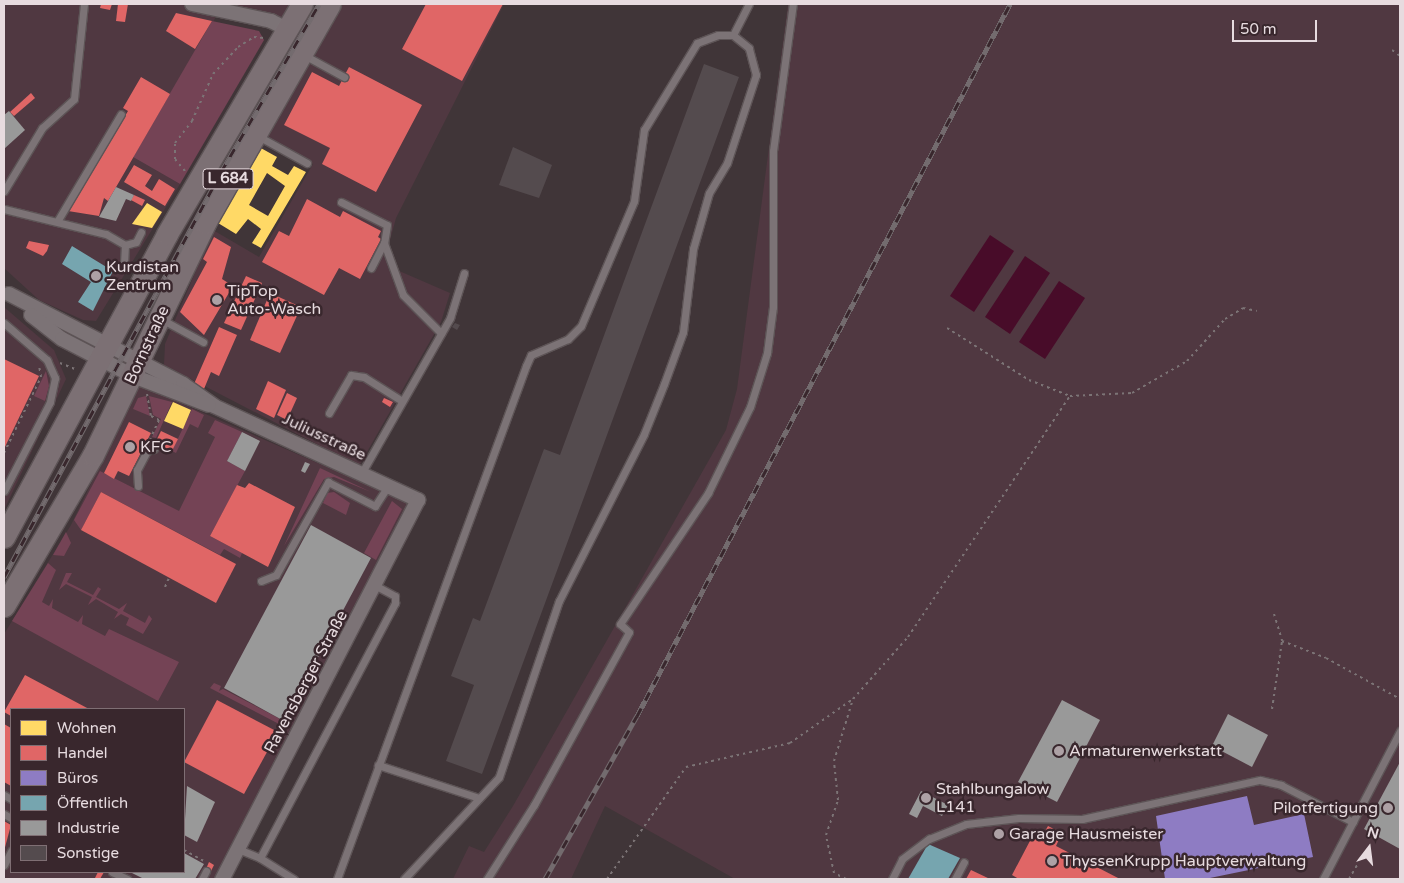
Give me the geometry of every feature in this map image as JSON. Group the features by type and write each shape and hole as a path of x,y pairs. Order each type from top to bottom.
{"main road":[{"name":"Bornstraße","path":"4,537 102,351 278,34 302,4"},
{"name":"Bornstraße","path":"4,606 65,506 140,376 160,319 204,222 253,134 330,4"}],"street":[{"path":"192,4 271,21 278,34"},
{"name":"Juliusstraße","path":"6,291 62,339 102,351 140,376 214,406 418,500"},
{"name":"Ravensberger Straße","path":"222,879 376,586 418,500"}],"lane":[{"path":"4,191 42,128 74,99 84,4"},
{"path":"733,35 749,4"},
{"path":"486,879 534,805 628,632 620,624 708,493 753,399 773,307 773,151 793,4"},
{"path":"337,879 526,366 540,349 568,339 587,315 634,201 641,140 684,71 690,54 706,38 733,35 749,48 756,75 727,163 710,192 693,249 683,332 644,434 559,601 499,777 404,879"},
{"path":"301,54 344,77"},
{"path":"58,220 121,114"},
{"path":"253,134 307,163"},
{"path":"341,202 387,225 384,243 371,268"},
{"path":"4,209 89,227 126,245 136,242 141,232"},
{"path":"384,243 404,295 441,333"},
{"path":"124,266 126,245"},
{"path":"361,474 441,333 464,273"},
{"path":"160,319 200,338"},
{"path":"4,323 47,360 55,378 50,402 4,491"},
{"path":"329,413 351,375 364,377 402,402"},
{"path":"138,486 137,470 147,451 154,449"},
{"path":"261,581 276,575 328,482 375,506 388,486"},
{"path":"260,858 395,603 395,596 376,586"},
{"path":"1323,879 1400,731"},
{"path":"378,765 479,798"},
{"path":"892,879 902,859 929,840 966,824 1003,819 1082,819 1260,780 1281,784 1353,822"},
{"path":"238,849 260,858 294,879"},
{"path":"4,865 10,853"},
{"path":"955,879 964,862"},
{"path":"202,879 206,871"},
{"path":"113,873 126,879"}],"path":[{"path":"188,174 175,159 175,143 204,101 213,74 254,37 278,34"},
{"path":"1392,50 1400,56"},
{"path":"947,328 1028,380 1070,396 1132,393 1187,361 1224,319 1243,308 1257,311"},
{"path":"140,376 151,416 159,420 146,444"},
{"path":"607,879 686,768 790,743 854,699 908,636 1070,396"},
{"path":"165,587 169,578"},
{"path":"1272,709 1282,641 1274,614"},
{"path":"1282,641 1326,658 1400,699"},
{"path":"846,879 834,873 826,835 838,800 834,761 854,699"},
{"path":"185,851 207,862 206,871"},
{"path":"1349,879 1358,865"}],"shaded area":[{"path":"4,4 290,4 282,18 223,5 133,157 180,184 96,321 83,320 39,300 4,268"},
{"path":"343,4 504,4 396,218 389,244 397,270 450,293 441,322 359,466 164,365 165,344 213,230 259,257 313,164 267,137"},
{"path":"788,4 1400,4 1400,879 735,879 605,806 571,879 453,879 469,846 484,852 513,806 726,430 737,389"},
{"path":"212,21 259,31 264,40 180,184 133,157"},
{"path":"990,235 1014,251 974,312 950,296"},
{"path":"1025,256 1050,273 1010,334 985,317"},
{"path":"1059,281 1085,298 1045,359 1019,342"},
{"path":"4,307 54,350 66,379 4,510"},
{"path":"46,371 49,386 45,401 34,396"},
{"path":"139,385 412,504 214,879 4,879 4,634 71,525"},
{"path":"146,396 150,416 133,409 138,398"},
{"path":"149,396 172,402 156,438 152,437 161,419 153,415"},
{"path":"192,409 204,415 198,428 190,424 176,453 172,451"},
{"path":"215,420 242,432 227,461 245,471 210,536 242,553 240,558 224,549 220,555 101,492 81,530 74,520 100,471 179,511 215,437 208,433"},
{"path":"320,468 371,492 334,477 324,479 284,546"},
{"path":"334,492 350,503 346,515 323,503 327,493"},
{"path":"392,501 402,509 376,560 364,553"},
{"path":"66,532 71,543 64,556 53,555"},
{"path":"48,563 56,570 42,602 49,606 53,599 52,608 78,622 83,615 82,624 105,636 109,629 179,662 158,701 12,621"},
{"path":"66,573 72,573 67,582 93,595 98,587 101,589 96,597 119,609 127,603 123,611 145,623 149,615 152,619 143,634 126,625 129,618 121,614 114,619 118,612 96,599 88,605 92,597 66,584 59,590"},
{"path":"214,683 221,686 219,691 223,689 282,720 279,724 210,688"}],"building: Wohnen":[{"path":"259,147 277,157 272,166 288,175 294,166 306,172 261,248 252,243 261,229 248,219 236,234 218,223","holes":["267,173 285,186 268,216 249,205"]},
{"path":"147,203 162,212 152,228 132,224"},
{"path":"173,402 191,410 183,429 164,421"}],"building: Handel":[{"path":"101,4 112,4 110,10 100,8"},
{"path":"118,4 128,4 125,22 116,21"},
{"path":"426,4 503,4 462,81 402,49"},
{"path":"176,13 212,21 195,49 166,31"},
{"path":"349,67 422,105 376,192 322,164 330,148 284,125 312,72 339,86"},
{"path":"141,77 170,94 108,201 104,198 99,216 68,211 128,111 123,108"},
{"path":"31,93 35,98 14,116 10,112"},
{"path":"134,165 152,175 145,186 152,191 159,179 175,189 165,206 124,182"},
{"path":"134,195 145,200 142,206 131,200"},
{"path":"307,199 340,217 343,211 381,231 378,237 381,239 360,279 339,268 324,295 262,262 279,231 289,236"},
{"path":"214,237 231,247 222,279 233,286 204,335 180,312 207,262 203,259"},
{"path":"29,241 49,245 47,251 43,256 26,248"},
{"path":"246,276 262,283 241,330 224,323"},
{"path":"270,293 301,307 280,353 250,340"},
{"path":"219,327 237,335 219,376 211,372 204,389 194,384"},
{"path":"4,359 39,376 4,449"},
{"path":"268,381 286,390 274,418 256,409"},
{"path":"287,393 297,398 287,420 277,415"},
{"path":"384,398 393,402 390,407 382,402"},
{"name":"KFC","path":"129,422 151,433 129,476 118,471 114,479 104,473"},
{"path":"161,431 178,439 172,451 155,443"},
{"path":"249,483 295,507 268,567 210,536 237,485 245,488"},
{"path":"101,492 236,564 216,603 81,530"},
{"path":"25,675 87,708 10,708 10,715 4,712"},
{"path":"217,700 278,732 244,794 185,763"},
{"path":"4,724 10,727 10,785 4,782"},
{"path":"4,821 10,824 10,829 4,851"},
{"name":"ThyssenKrupp Hauptverwaltung","path":"1048,826 1062,833 1056,846 1120,879 1019,879 1012,875 1032,837 1030,831 1044,833"},
{"path":"209,862 214,865 211,871 206,869"},
{"path":"971,870 990,879 966,879"},
{"path":"98,873 103,873 100,879 95,878"}],"building: Büros":[{"path":"1247,796 1254,825 1304,814 1313,857 1205,879 1165,879 1156,816"}],"building: Öffentlich":[{"name":"Kurdistan Zentrum","path":"72,246 113,271 93,311 78,302 91,282 62,264"},
{"path":"928,844 960,858 948,879 908,879"}],"building: Industrie":[{"path":"9,111 25,130 4,149 4,115"},
{"path":"116,187 134,195 131,201 126,199 116,221 99,217"},
{"path":"242,432 260,441 245,471 227,461"},
{"path":"305,462 310,464 305,473 301,471"},
{"path":"311,525 371,558 284,721 224,688"},
{"name":"Armaturenwerkstatt","path":"1062,700 1100,720 1057,802 1018,782"},
{"path":"1228,714 1268,735 1252,767 1212,746"},
{"name":"Pilotfertigung","path":"1400,762 1400,849 1364,829"},
{"path":"187,786 215,802 197,842 185,836"},
{"name":"Stahlbungalow L141","path":"921,791 948,805 942,816 923,806 917,818 909,814"},
{"name":"Garage Hausmeister","path":"999,828 1004,830 1000,839 995,838"},
{"path":"185,854 204,864 195,879 144,879 132,873 185,873"}],"building: Sonstige":[{"path":"704,64 739,77 482,774 446,761 474,685 451,676 473,618 480,621 544,449 560,455"},
{"path":"513,147 552,165 539,198 499,185"},
{"path":"455,323 460,325 457,330 452,327"}],"railway":[{"path":"4,577 221,172 319,4"},
{"path":"545,879 637,716 1010,4"}],"place":[{"name":"Kurdistan Zentrum","path":"96,276"},
{"name":"TipTop Auto-Wasch","path":"217,300"},
{"name":"KFC","path":"130,447"},
{"name":"Armaturenwerkstatt","path":"1059,751"},
{"name":"Stahlbungalow L141","path":"926,798"},
{"name":"Pilotfertigung","path":"1388,808"},
{"name":"Garage Hausmeister","path":"999,834"},
{"name":"ThyssenKrupp Hauptverwaltung","path":"1052,861"}]}
